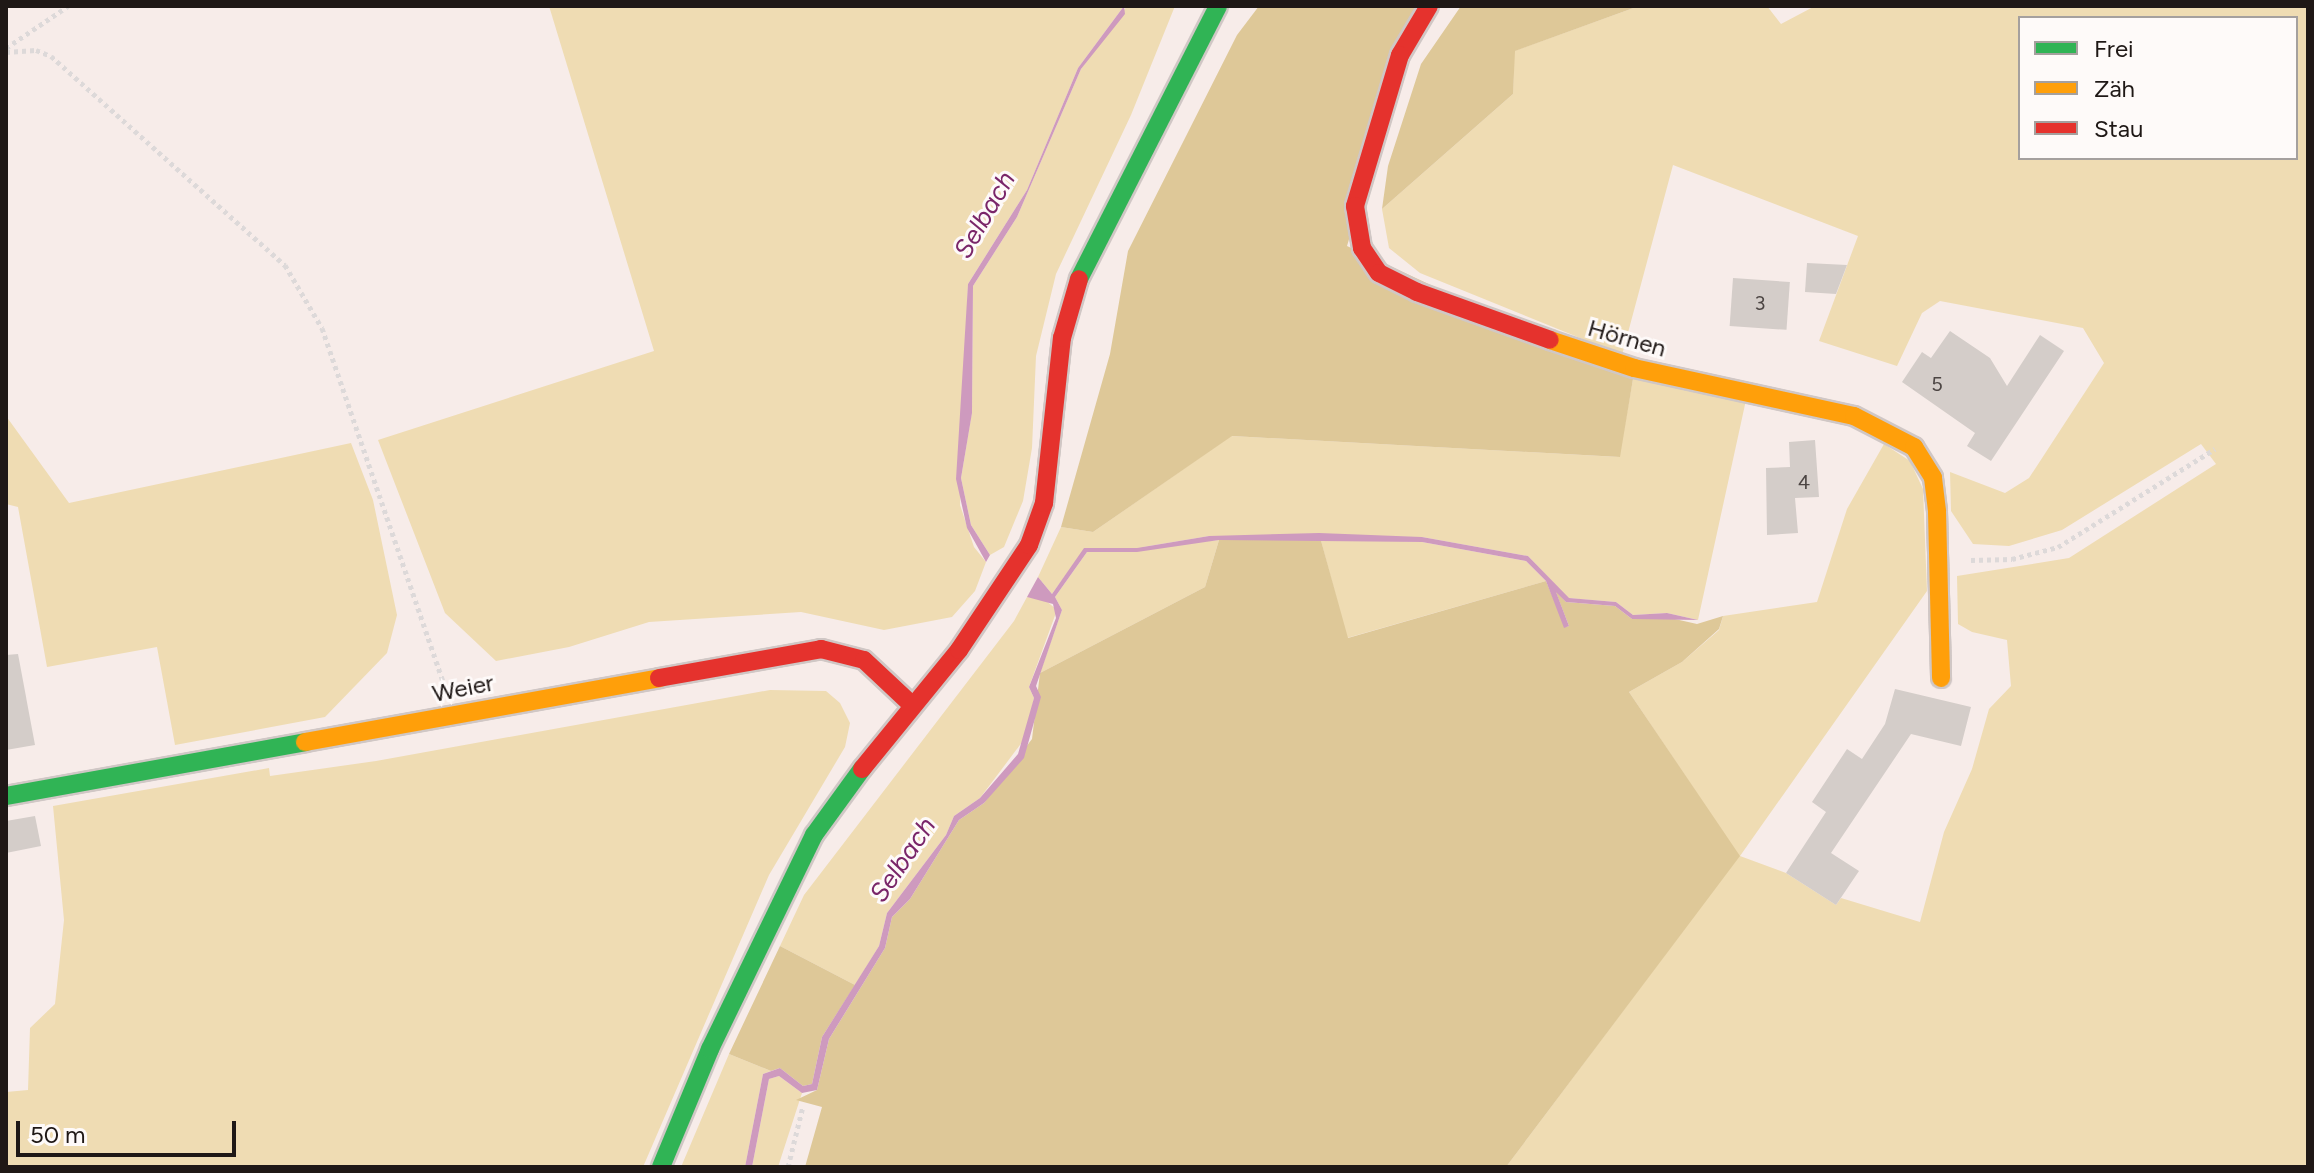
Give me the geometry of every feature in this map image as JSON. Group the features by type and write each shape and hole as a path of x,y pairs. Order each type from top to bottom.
{"street":[{"path":"661,1167 710,1049 814,835 912,705 967,639 1029,545 1044,503 1062,338 1080,275 1218,6"},
{"name":"Hörnen","path":"1429,6 1400,55 1355,206 1362,248 1379,273 1417,292 1634,368 1798,401 1893,434 1914,447 1933,478 1941,678"},
{"name":"Weier","path":"6,796 821,649 864,660 912,705"}],"path":[{"path":"6,50 68,6"},
{"path":"6,50 36,50 51,56 262,239 292,275 322,328 364,438 453,714"},
{"path":"1938,555 1994,562 2058,547 2215,449"},
{"path":"788,1167 803,1106"}],"shaded area":[{"path":"549,6 1124,6 1078,68 1027,190 968,284 960,505 974,547 986,562 975,591 952,617 884,630 801,612 649,622 569,647 496,661 445,613 378,440 654,351"},
{"path":"1124,6 1125,14 1081,69 1017,217 973,286 972,413 961,478 971,525 990,555 986,562 967,528 956,479 968,284 1027,190 1078,68"},
{"path":"1127,6 1175,6 1131,115 1056,274 1036,356 1032,448 1023,501 1004,547 990,555 971,525 961,478 972,412 973,286 1017,217 1081,69"},
{"path":"1259,6 1418,6 1347,246 1633,379 1620,457 1232,436 1093,532 1061,527 1110,354 1128,251 1237,35"},
{"path":"1461,6 1639,6 1515,51 1513,94 1382,209 1388,166 1421,64"},
{"path":"1639,6 1767,6 1781,24 1815,6 2308,6 2308,1167 1506,1167 1739,856 1629,692 1682,662 1719,630 1723,616 1817,602 1847,509 1884,444 1910,461 1923,489 1927,591 1740,856 1786,873 1836,905 1841,898 1920,922 1944,832 1972,769 1989,709 2011,686 2007,640 1972,632 1958,624 1957,576 2069,558 2216,464 2201,444 2062,530 2009,546 1973,544 1951,511 1950,472 2005,493 2029,478 2104,363 2083,328 1940,301 1922,313 1897,366 1819,341 1858,236 1673,165 1622,355 1420,273 1389,248 1382,209 1513,94 1514,51"},
{"path":"1633,379 1746,400 1698,620 1667,613 1633,615 1616,602 1568,598 1528,556 1422,537 1209,536 1137,548 1085,548 1052,594 1038,577 1061,527 1093,532 1231,436 1619,457"},
{"path":"6,416 69,503 351,443 373,500 397,615 387,653 325,717 175,745 157,647 47,667 18,507 6,504"},
{"path":"1319,533 1422,537 1528,556 1569,598 1616,602 1633,615 1667,613 1698,620 1632,619 1615,606 1566,602 1556,592 1569,626 1564,628 1546,581 1526,561 1422,542 1219,540 1137,552 1087,552 1055,597 1062,610 1036,686 1041,697 1024,758 984,803 959,820 910,899 892,917 885,948 829,1039 817,1090 802,1093 779,1076 769,1079 752,1167 745,1167 763,1074 780,1068 803,1086 812,1084 822,1037 879,946 887,913 946,835 954,816 980,798 1018,754 1034,698 1029,687 1056,618 1053,604 1027,597 1038,577 1052,594 1084,548 1137,548 1209,536"},
{"path":"1320,537 1422,542 1526,561 1546,581 1347,638"},
{"path":"1320,537 1348,638 1546,581 1565,627 1569,626 1555,590 1566,602 1615,606 1632,619 1666,617 1697,624 1723,616 1719,629 1682,662 1629,692 1740,856 1506,1167 805,1167 822,1107 796,1100 817,1090 829,1039 885,948 892,917 910,899 959,820 984,803 1032,739 1040,673 1205,587 1219,540"},
{"path":"1219,540 1205,587 1040,673 1062,610 1055,597 1087,552"},
{"path":"1027,597 1044,599 1057,610 1029,687 1034,698 1026,737 980,798 954,816 946,835 887,913 879,946 855,985 780,946 804,895 1014,621"},
{"path":"770,690 826,691 840,703 850,723 845,747 769,875 643,1167 6,1167 6,1092 28,1090 30,1028 55,1004 64,920 53,806 269,768 270,776 376,761"},
{"path":"780,946 855,985 822,1037 812,1084 803,1086 780,1068 771,1071 729,1054"},
{"path":"729,1054 771,1071 763,1074 745,1167 681,1167"},
{"path":"779,1076 802,1093 778,1167 752,1167 769,1079"}],"building":[{"path":"1807,263 1847,265 1836,294 1805,292"},
{"path":"1733,278 1790,282 1787,330 1730,326"},
{"path":"1950,331 1990,358 2007,386 2040,335 2064,351 1991,461 1967,446 1975,433 1902,382 1922,352 1931,358"},
{"path":"1815,440 1819,497 1795,498 1798,533 1767,535 1766,468 1790,467 1789,442"},
{"path":"18,654 35,745 6,750 6,655"},
{"path":"1895,689 1971,707 1961,746 1911,734 1831,853 1859,871 1836,905 1786,873 1826,812 1812,802 1847,749 1862,759 1885,724"},
{"path":"35,816 41,846 6,853 6,821"}],"traffic: fast":[{"path":"1079,279 1218,6"},
{"path":"6,796 305,742"},
{"path":"661,1167 710,1049 814,835 862,769"}],"traffic: slow":[{"path":"1550,340 1634,368 1854,416 1914,447 1933,478 1937,512 1941,678"},
{"path":"305,742 659,678"}],"traffic: jam":[{"path":"1429,6 1400,55 1355,206 1362,248 1379,273 1417,292 1550,340"},
{"path":"862,769 959,650 1029,545 1044,503 1062,338 1079,279"},
{"path":"659,678 821,649 864,660 912,705"}],"water label":[{"name":"Selbach","path":"985,215"},
{"name":"Selbach","path":"903,860"}]}
